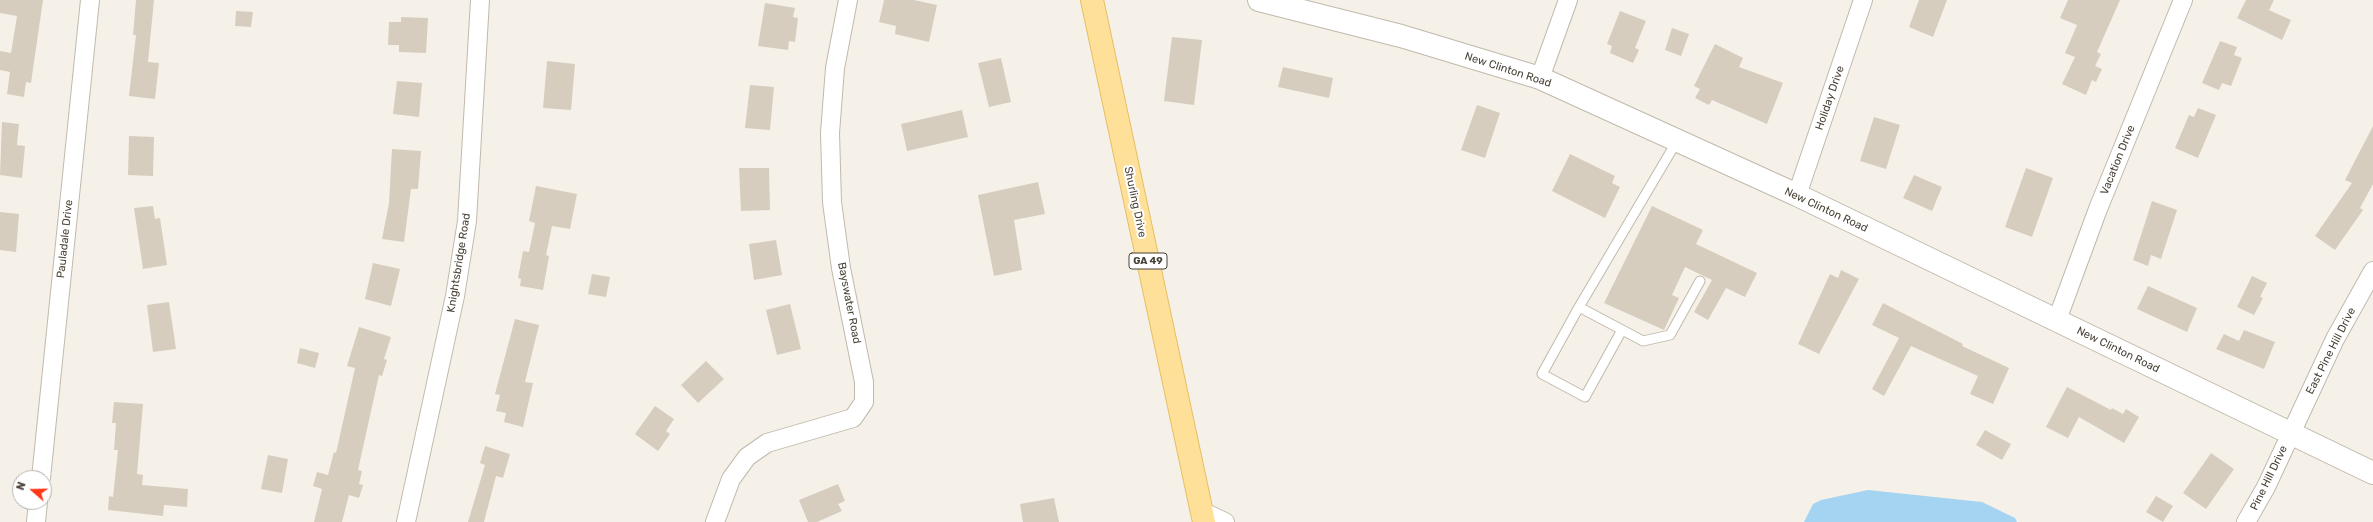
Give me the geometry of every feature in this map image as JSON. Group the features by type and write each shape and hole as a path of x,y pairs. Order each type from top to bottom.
{"main road":[{"name":"Shurling Drive","path":"1092,0 1202,517"}],"street":[{"name":"Pauladale Drive","path":"42,470 90,0"},
{"name":"Knightsbridge Road","path":"406,522 455,296 467,221 480,0"},
{"name":"Bayswater Road","path":"715,522 731,479 747,457 767,443 853,418 864,402 864,382 841,268 832,202 830,132 835,68 848,0"},
{"name":"New Clinton Road","path":"1259,0 1401,36 1540,78 1797,196 2373,473"},
{"path":"1540,78 1568,0"},
{"name":"Holiday Drive","path":"1797,196 1863,0"},
{"name":"Vacation Drive","path":"2057,320 2098,209 2183,0"},
{"name":"East Pine Hill Drive","path":"2290,433 2335,338 2373,271"},
{"name":"Pine Hill Drive","path":"2246,522 2266,487 2290,433"},
{"path":"36,522 37,510"},
{"path":"1202,517 1225,522"}],"lane":[{"path":"1622,330 1585,397 1542,374 1677,141"},
{"path":"1580,307 1643,341 1670,335 1700,280"}],"water":[{"path":"1868,490 1982,502 2015,518 2017,522 1804,522 1813,504 1821,500"}],"building":[{"path":"0,0 43,0 31,83 26,82 24,97 7,94 10,72 0,70 0,51 11,53 17,16 0,13"},
{"path":"136,0 154,0 148,62 159,63 155,99 129,96 136,35 133,35"},
{"path":"884,0 914,0 937,5 929,42 895,34 896,26 879,22"},
{"path":"1919,0 1947,0 1933,37 1909,27"},
{"path":"2068,0 2120,0 2097,52 2101,54 2095,66 2102,69 2096,82 2092,80 2086,95 2062,84 2075,57 2065,53 2077,25 2060,18"},
{"path":"2246,0 2274,0 2269,10 2291,20 2282,40 2237,18"},
{"path":"765,3 795,8 793,17 798,18 795,42 789,41 788,50 758,46"},
{"path":"236,11 253,12 251,27 235,26"},
{"path":"1620,11 1646,21 1635,48 1639,50 1633,63 1610,53 1612,46 1607,44"},
{"path":"401,17 428,18 426,53 399,52 399,45 388,45 389,22 401,22"},
{"path":"1672,28 1689,34 1681,56 1665,50"},
{"path":"1172,37 1202,40 1194,105 1164,101"},
{"path":"2220,41 2237,47 2234,55 2242,58 2231,86 2222,83 2219,90 2202,83"},
{"path":"1715,44 1743,58 1739,67 1783,83 1767,124 1712,100 1709,105 1695,98 1700,89 1694,86"},
{"path":"1001,58 1011,102 989,107 978,63"},
{"path":"547,61 575,64 571,110 543,108"},
{"path":"1283,67 1333,78 1329,98 1278,87"},
{"path":"397,81 422,83 419,117 393,114"},
{"path":"750,85 774,87 770,130 745,128"},
{"path":"1477,105 1500,113 1485,158 1461,150"},
{"path":"2198,108 2216,115 2198,158 2175,148 2189,115 2194,117"},
{"path":"962,110 968,137 907,151 901,124"},
{"path":"1874,117 1900,125 1886,169 1860,161"},
{"path":"2,122 19,124 17,145 25,146 22,178 0,175"},
{"path":"2373,126 2373,184 2360,208 2363,210 2335,250 2315,236 2352,183 2345,180"},
{"path":"129,136 154,137 153,176 128,175"},
{"path":"392,149 421,151 418,189 411,189 404,242 382,239 389,203"},
{"path":"1570,154 1615,176 1612,183 1620,187 1605,218 1552,191"},
{"path":"739,168 769,168 770,210 741,211"},
{"path":"2026,168 2053,178 2032,237 2005,227"},
{"path":"1914,175 1942,187 1932,211 1903,198"},
{"path":"1038,182 1045,214 1014,220 1022,270 994,276 978,195"},
{"path":"536,186 577,194 570,229 552,226 546,255 549,256 543,290 520,286 521,279 518,278 523,251 529,252 535,223 529,221"},
{"path":"2152,201 2177,210 2161,259 2151,255 2148,266 2133,260"},
{"path":"153,206 155,219 160,218 167,265 143,269 134,208"},
{"path":"1652,206 1703,230 1696,244 1757,273 1745,297 1726,288 1708,320 1694,312 1712,280 1685,267 1672,295 1679,298 1664,330 1604,303"},
{"path":"0,212 19,214 16,252 0,250"},
{"path":"776,240 782,275 754,280 749,244"},
{"path":"373,263 400,269 391,306 365,299"},
{"path":"1841,270 1859,279 1819,354 1798,344 1830,274 1838,278"},
{"path":"592,274 610,277 606,297 588,294"},
{"path":"2252,276 2267,283 2260,297 2263,298 2254,315 2237,307"},
{"path":"2148,286 2197,308 2187,332 2137,309"},
{"path":"169,302 176,349 153,352 147,305"},
{"path":"1883,303 1963,344 1962,346 2009,368 1993,404 1970,394 1978,376 1911,346 1884,396 1872,389 1899,338 1872,325"},
{"path":"790,304 801,349 777,355 766,310"},
{"path":"515,319 539,325 525,382 533,383 523,427 504,422 506,413 496,411 500,395 495,394"},
{"path":"359,327 391,337 384,359 387,360 382,376 379,375 358,470 362,471 359,484 363,485 359,498 349,495 342,522 314,522 322,489 313,486 317,472 328,475 334,452 336,453 355,368 347,366"},
{"path":"2244,330 2275,342 2264,369 2216,349 2224,334 2239,341"},
{"path":"300,348 319,353 315,368 297,363"},
{"path":"706,361 724,379 698,403 681,385"},
{"path":"2067,387 2111,410 2112,408 2123,414 2126,409 2139,417 2124,443 2079,417 2068,438 2046,427"},
{"path":"114,402 143,404 137,474 143,475 142,485 188,489 187,507 164,505 163,516 108,510 109,496 113,497 118,450 114,450 116,423 112,423"},
{"path":"655,406 674,419 666,431 670,434 658,451 635,434"},
{"path":"1985,430 2011,444 2002,460 1976,445"},
{"path":"485,446 510,454 503,478 496,476 484,522 468,522 485,465 480,463"},
{"path":"2211,453 2234,469 2206,509 2183,493"},
{"path":"268,455 288,459 282,493 261,489"},
{"path":"838,484 845,501 838,504 842,511 817,522 808,522 799,500"},
{"path":"2156,496 2173,506 2163,522 2146,512"},
{"path":"1054,498 1059,522 1023,522 1020,504"}]}
